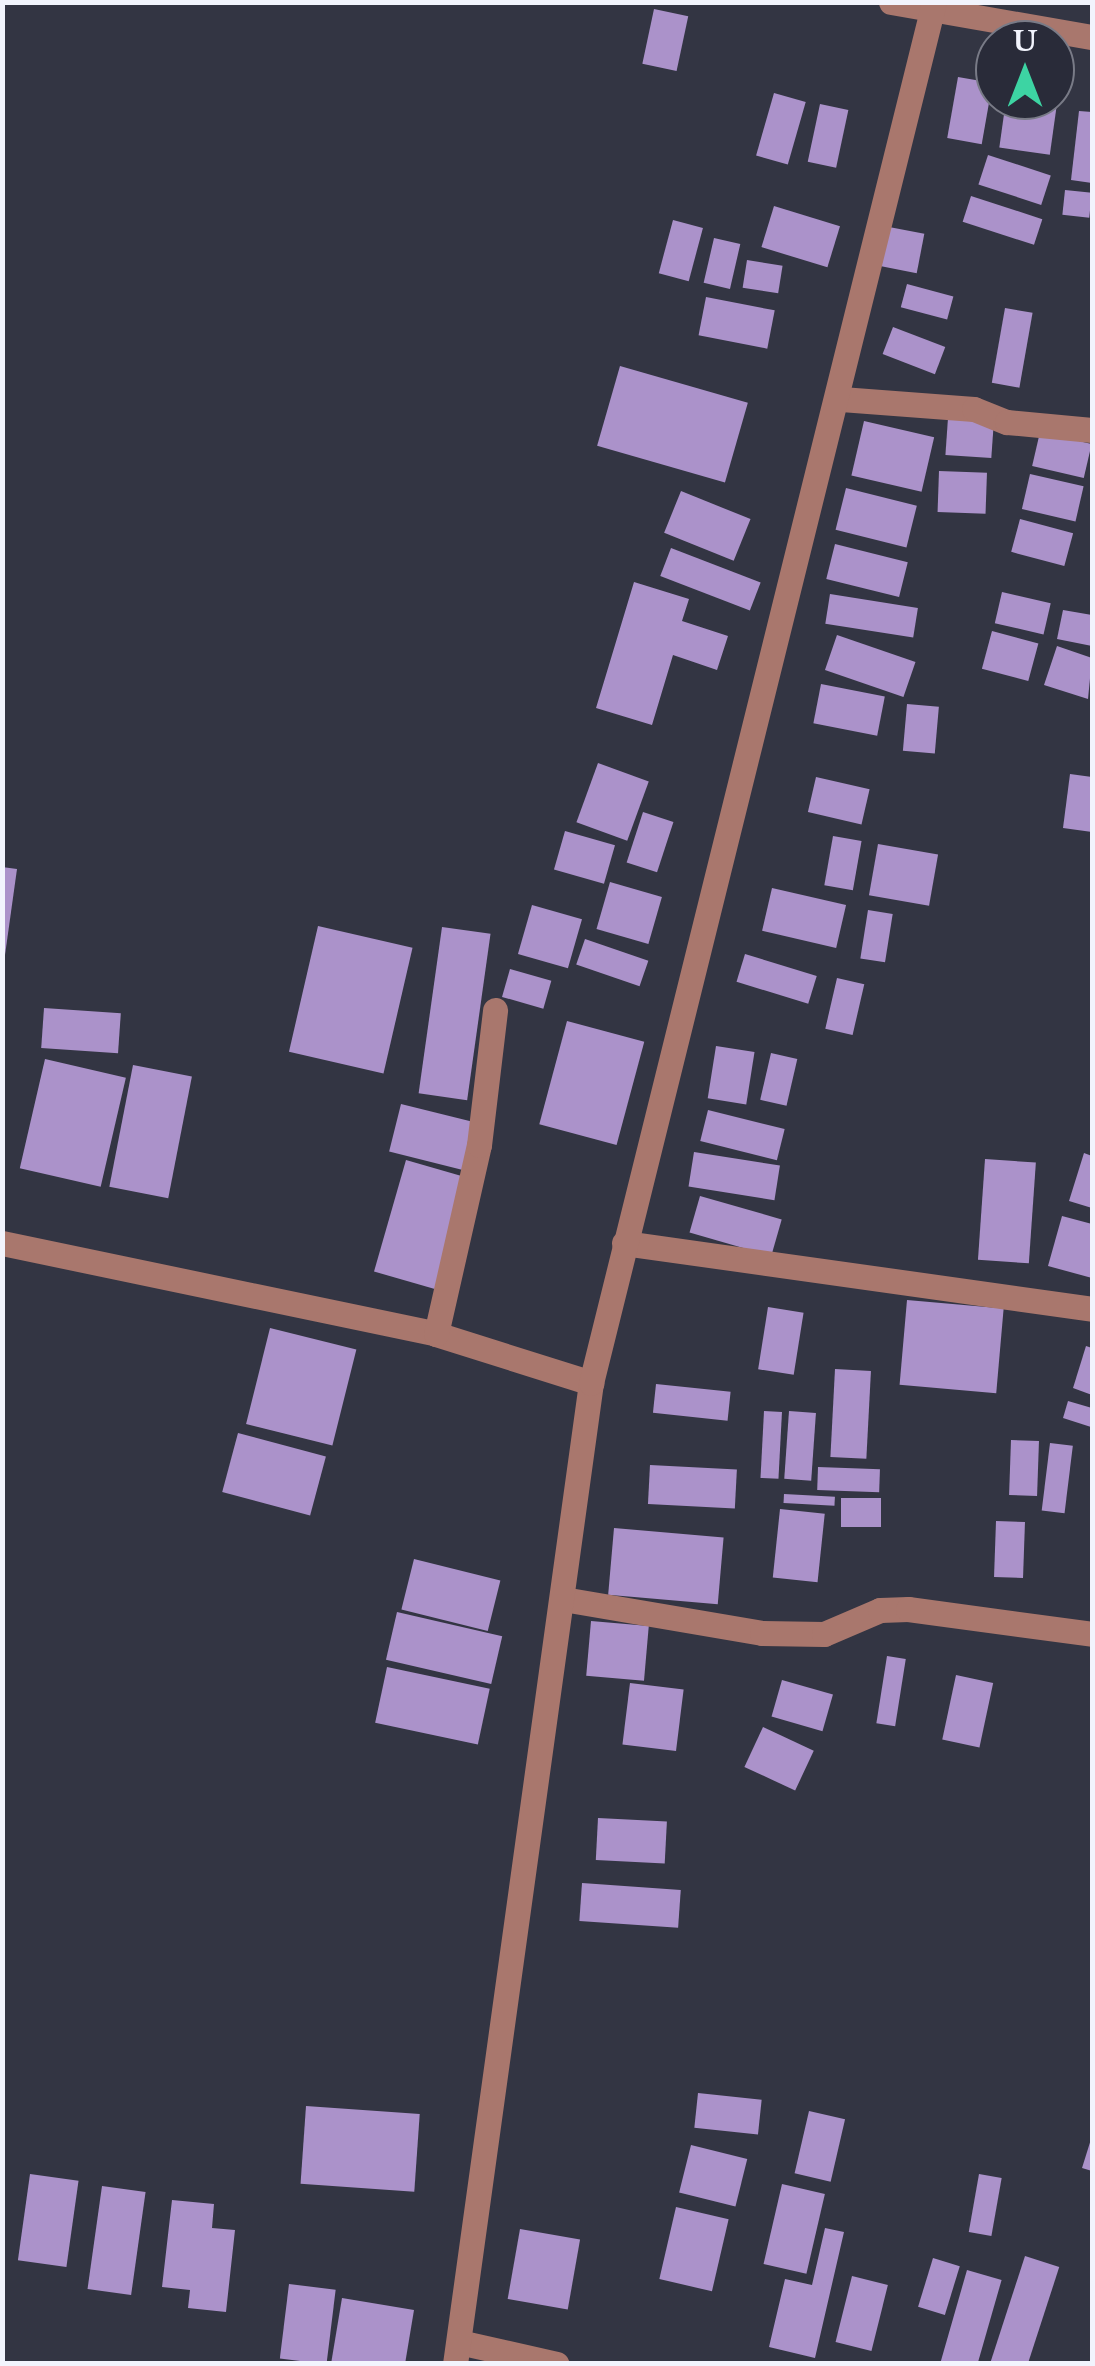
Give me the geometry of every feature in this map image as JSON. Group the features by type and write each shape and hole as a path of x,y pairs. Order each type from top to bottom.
{"street":[{"path":"890,2 1092,37"},
{"path":"556,2364 457,2353 591,1383 841,400 933,8"},
{"path":"841,400 974,409 1007,422 1092,430"},
{"path":"436,1334 479,1145 495,1010"},
{"path":"2,1243 436,1334 591,1383"},
{"path":"624,1244 1092,1309"},
{"path":"563,1600 762,1633 824,1634 880,1610 908,1609 1092,1634"}],"building":[{"path":"654,9 688,16 677,71 642,64"},
{"path":"958,77 975,80 975,120 986,120 982,144 947,138"},
{"path":"774,93 806,102 788,165 756,155"},
{"path":"820,104 848,110 836,168 808,162"},
{"path":"1079,111 1092,112 1092,183 1071,180"},
{"path":"1003,120 1055,120 1050,155 999,148"},
{"path":"988,155 1051,175 1041,205 978,184"},
{"path":"1065,190 1092,193 1089,218 1062,215"},
{"path":"971,196 1042,219 1034,245 963,222"},
{"path":"774,206 840,226 827,267 761,247"},
{"path":"673,220 703,228 689,281 659,273"},
{"path":"889,227 924,234 917,273 881,266"},
{"path":"714,238 740,244 730,289 704,283"},
{"path":"747,260 783,266 778,293 743,288"},
{"path":"907,284 953,296 947,320 901,307"},
{"path":"706,297 775,310 767,349 699,335"},
{"path":"1005,308 1033,313 1019,388 992,383"},
{"path":"893,327 945,347 935,374 883,354"},
{"path":"620,366 748,403 725,482 597,446"},
{"path":"948,418 994,421 991,458 945,455"},
{"path":"864,421 934,437 922,492 851,476"},
{"path":"1040,432 1092,444 1084,478 1032,466"},
{"path":"939,471 987,473 986,514 938,512"},
{"path":"1030,474 1084,486 1075,521 1022,509"},
{"path":"846,488 917,506 906,547 836,530"},
{"path":"681,491 751,519 734,561 664,533"},
{"path":"1020,519 1073,533 1064,566 1011,552"},
{"path":"835,544 908,562 899,597 826,579"},
{"path":"671,548 761,582 750,610 660,576"},
{"path":"634,582 689,599 682,621 728,636 717,670 673,655 652,725 596,708"},
{"path":"1002,592 1051,603 1044,634 995,623"},
{"path":"830,594 918,608 913,638 825,624"},
{"path":"1063,610 1092,615 1092,646 1057,639"},
{"path":"992,631 1038,643 1028,681 982,669"},
{"path":"837,635 915,662 903,697 825,670"},
{"path":"1057,646 1092,658 1088,699 1044,685"},
{"path":"821,684 885,696 877,736 813,723"},
{"path":"907,704 939,707 935,754 903,751"},
{"path":"598,763 649,781 627,841 576,822"},
{"path":"1070,774 1092,777 1092,832 1063,828"},
{"path":"816,777 870,789 861,824 808,812"},
{"path":"643,812 673,822 657,872 627,862"},
{"path":"565,831 615,845 604,884 554,869"},
{"path":"833,836 862,841 853,890 824,885"},
{"path":"878,844 938,855 929,906 869,895"},
{"path":"2,867 17,869 5,955 2,955"},
{"path":"610,882 662,897 648,944 596,929"},
{"path":"772,888 846,905 836,948 762,931"},
{"path":"532,905 582,919 568,968 518,954"},
{"path":"868,910 893,914 885,962 860,958"},
{"path":"318,926 413,948 383,1074 289,1052"},
{"path":"442,927 491,934 467,1100 419,1093"},
{"path":"585,939 648,961 640,986 576,965"},
{"path":"745,954 817,976 808,1004 737,982"},
{"path":"510,969 551,981 543,1009 502,997"},
{"path":"837,978 864,984 853,1035 825,1029"},
{"path":"44,1008 121,1013 118,1053 41,1048"},
{"path":"567,1021 644,1042 617,1145 539,1124"},
{"path":"716,1046 755,1052 746,1104 708,1098"},
{"path":"771,1053 797,1059 787,1106 760,1100"},
{"path":"45,1059 126,1078 101,1187 20,1168"},
{"path":"133,1065 192,1076 168,1198 109,1187"},
{"path":"401,1104 480,1124 468,1171 389,1152"},
{"path":"708,1110 785,1129 777,1160 700,1141"},
{"path":"694,1152 780,1166 774,1200 689,1187"},
{"path":"1084,1153 1092,1156 1092,1208 1069,1201"},
{"path":"985,1159 1036,1163 1029,1263 978,1260"},
{"path":"406,1160 468,1178 437,1289 374,1272"},
{"path":"700,1196 782,1219 771,1256 690,1233"},
{"path":"1062,1216 1092,1224 1092,1278 1048,1266"},
{"path":"907,1300 1004,1308 996,1393 900,1385"},
{"path":"768,1307 804,1313 794,1375 758,1369"},
{"path":"270,1328 356,1350 332,1446 246,1424"},
{"path":"1086,1346 1092,1348 1092,1395 1073,1388"},
{"path":"835,1369 871,1371 866,1459 830,1457"},
{"path":"656,1384 731,1392 728,1421 653,1413"},
{"path":"1068,1401 1092,1408 1091,1427 1063,1418"},
{"path":"764,1411 782,1412 778,1479 760,1478"},
{"path":"789,1411 816,1413 811,1481 784,1479"},
{"path":"238,1433 326,1457 310,1515 222,1492"},
{"path":"1011,1440 1039,1441 1037,1496 1009,1495"},
{"path":"1050,1443 1073,1446 1065,1513 1042,1510"},
{"path":"650,1465 737,1470 735,1508 648,1504"},
{"path":"818,1467 880,1469 879,1492 817,1490"},
{"path":"784,1494 835,1497 834,1506 784,1503"},
{"path":"841,1498 881,1498 881,1527 841,1527"},
{"path":"780,1509 825,1514 818,1582 773,1578"},
{"path":"996,1521 1025,1522 1023,1578 994,1577"},
{"path":"614,1528 724,1538 718,1604 608,1595"},
{"path":"414,1559 500,1581 488,1631 401,1609"},
{"path":"397,1612 502,1636 491,1684 386,1660"},
{"path":"591,1621 649,1626 644,1681 586,1676"},
{"path":"887,1656 906,1659 895,1726 876,1723"},
{"path":"387,1667 490,1689 478,1745 375,1723"},
{"path":"956,1675 993,1683 979,1747 942,1740"},
{"path":"782,1680 833,1695 822,1731 772,1717"},
{"path":"630,1683 684,1690 676,1751 622,1745"},
{"path":"763,1727 814,1751 795,1791 744,1767"},
{"path":"598,1818 667,1822 665,1864 596,1860"},
{"path":"582,1883 681,1890 678,1928 579,1921"},
{"path":"698,2093 762,2100 758,2134 694,2128"},
{"path":"306,2106 420,2114 414,2192 301,2184"},
{"path":"809,2111 845,2119 831,2182 795,2173"},
{"path":"1092,2136 1092,2171 1082,2168"},
{"path":"691,2145 747,2159 735,2207 679,2193"},
{"path":"30,2174 79,2181 66,2267 18,2260"},
{"path":"979,2174 1002,2178 991,2236 969,2232"},
{"path":"782,2184 825,2194 806,2274 764,2264"},
{"path":"102,2186 146,2192 131,2295 88,2289"},
{"path":"172,2200 214,2204 212,2228 235,2230 226,2312 188,2308 190,2290 162,2287"},
{"path":"676,2207 729,2219 712,2291 659,2279"},
{"path":"825,2228 844,2232 815,2358 769,2347 785,2279 812,2285"},
{"path":"520,2229 580,2240 568,2310 508,2299"},
{"path":"1025,2256 1059,2267 1028,2364 990,2363"},
{"path":"933,2258 960,2266 945,2315 918,2307"},
{"path":"967,2270 1002,2280 977,2364 940,2363"},
{"path":"852,2276 888,2285 871,2351 836,2342"},
{"path":"289,2284 336,2290 327,2364 280,2358"},
{"path":"342,2298 414,2310 405,2364 331,2364"}]}
